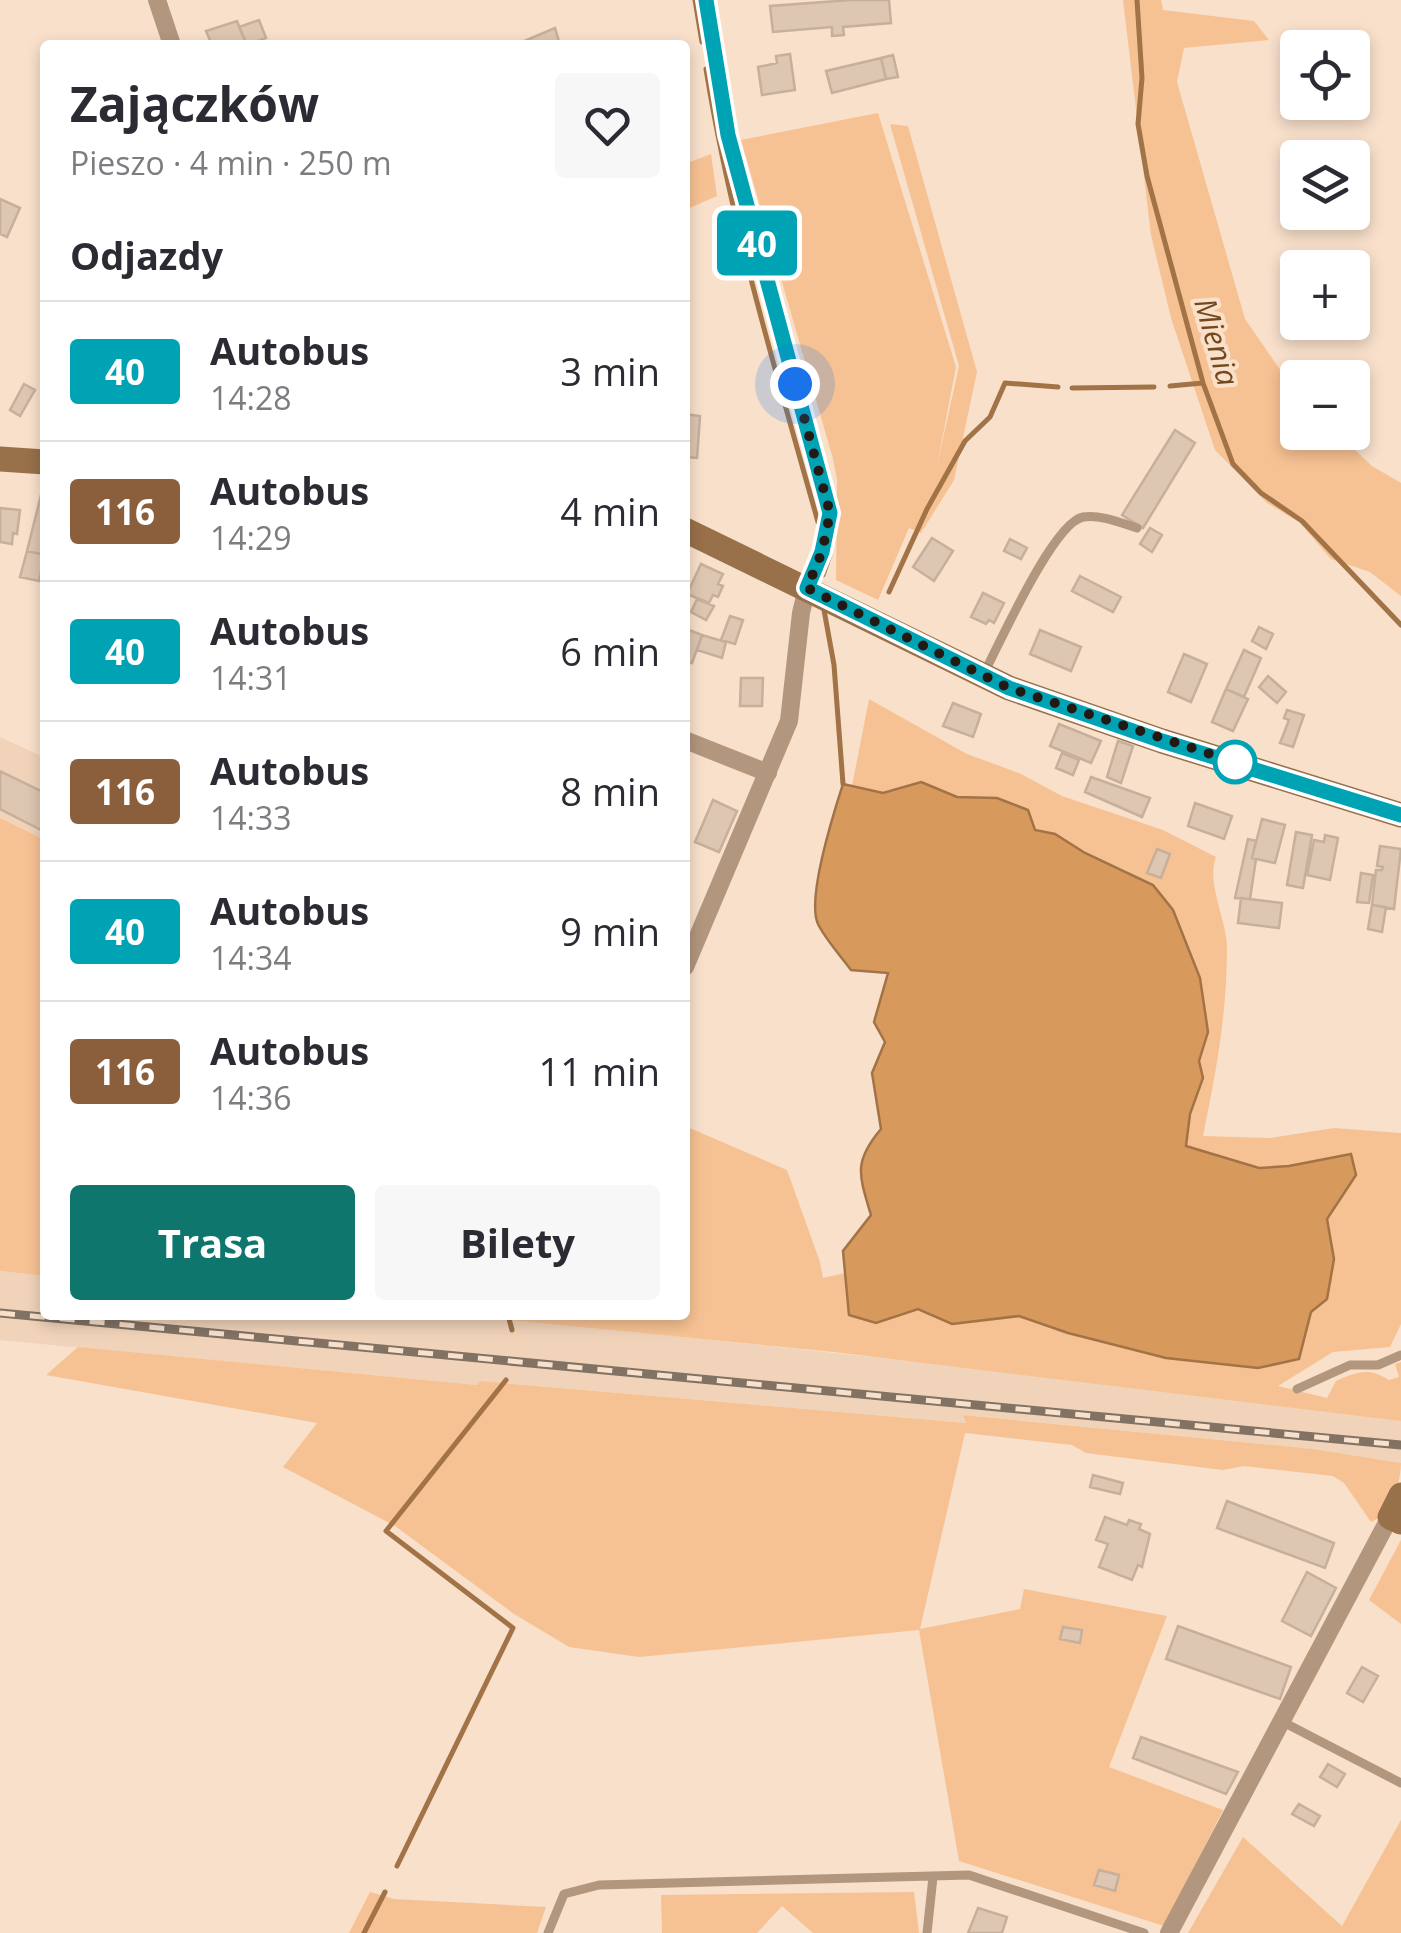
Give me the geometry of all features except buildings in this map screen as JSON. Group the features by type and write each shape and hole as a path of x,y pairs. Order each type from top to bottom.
{"main road":[{"path":"0,459 40,462"},
{"path":"690,532 1009,688 1146,736 1401,815"}],"street":[{"path":"156,0 170,40"},
{"path":"690,955 789,721 801,613 822,552 830,513 728,135 706,0"},
{"path":"690,742 768,773"},
{"path":"1169,1933 1397,1511"}],"lane":[{"path":"982,675 1042,564 1078,517 1094,516 1137,528"},
{"path":"1297,1389 1350,1365 1378,1364 1401,1355"},
{"path":"1282,1722 1401,1784"},
{"path":"548,1933 564,1894 599,1885 969,1875 1144,1933"},
{"path":"927,1933 934,1877"}],"shaded area":[{"path":"1123,0 1161,0 1163,10 1254,21 1269,40 1184,48 1177,82 1245,319 1280,369 1280,450 1355,450 1372,466 1401,483 1401,596 1370,572 1331,559 1299,522 1267,503 1215,450 1171,318 1151,235"},
{"path":"878,113 956,367 937,466 959,366 890,124 908,126 977,372 954,480 921,533 909,528 878,600 836,580 837,480 833,459 741,140"},
{"path":"711,154 717,196 690,208 690,162"},
{"path":"869,699 967,754 1019,773 1062,796 1163,830 1216,857 1215,891 1226,938 1227,973 1220,1043 1203,1136 1270,1138 1334,1128 1401,1133 1401,1324 1390,1347 1333,1352 1278,1386 1327,1398 1336,1381 1357,1373 1375,1373 1389,1380 1399,1377 1395,1364 1401,1362 1401,1421 834,1352 510,1320 690,1320 690,1128 787,1170 823,1278 845,1273 850,1315 876,1323 918,1309 952,1324 1019,1316 1098,1339 1299,1359 1311,1312 1334,1259 1327,1219 1356,1175 1289,1166 1259,1168 1186,1146 1190,1114 1203,1078 1199,1061 1208,1031 1200,978 1173,910 1127,871 1085,853 1055,834 1035,830 1028,809 997,798 957,797 921,782 883,793 852,786"},
{"path":"0,737 40,756 40,838 0,818"},
{"path":"921,782 957,797 997,798 1028,810 1035,830 1055,834 1085,853 1153,885 1173,910 1200,978 1208,1032 1199,1061 1203,1078 1190,1114 1186,1146 1259,1168 1351,1154 1356,1175 1327,1219 1334,1259 1327,1299 1311,1312 1299,1359 1258,1368 1166,1358 1019,1316 952,1324 918,1309 876,1323 849,1315 843,1251 871,1215 861,1169 866,1151 881,1129 872,1073 885,1042 874,1022 888,973 851,970 818,924 816,895 843,784 883,793"},
{"path":"0,818 40,838 40,1275 0,1271"},
{"path":"0,1271 40,1275 40,1320 536,1321 1095,1381 1401,1421 1401,1463 1312,1449 964,1415 967,1423 481,1381 477,1385 0,1340"},
{"path":"78,1347 477,1385 480,1381 966,1423 963,1415 1313,1449 1401,1463 1397,1489 1389,1506 1371,1522 1344,1483 1333,1476 1244,1466 1223,1470 1086,1453 1072,1445 965,1433 920,1629 1020,1609 1024,1589 1167,1616 1109,1767 1223,1810 1164,1926 959,1861 919,1630 639,1657 569,1647 514,1614 395,1526 283,1467 317,1423 46,1375"},
{"path":"1401,1540 1401,1624 1369,1600"},
{"path":"1401,1820 1401,1933 1188,1933 1243,1837 1342,1926"},
{"path":"370,1892 394,1899 546,1907 537,1933 349,1933"},
{"path":"914,1892 919,1933 813,1933 782,1906 757,1933 662,1933 661,1895"}],"waterway":[{"path":"695,0 702,42"},
{"name":"Mienia","path":"1137,0 1142,78 1138,124 1147,176 1203,383 1233,464 1261,493 1302,521 1401,625"},
{"path":"706,69 741,240 818,522"},
{"path":"889,592 927,509 965,441 990,417 1005,383 1058,387"},
{"path":"1170,386 1203,383"},
{"path":"1072,388 1154,387"},
{"path":"823,575 830,555"},
{"path":"824,610 834,665 843,784"},
{"path":"509,1320 512,1330"},
{"path":"397,1866 513,1628 386,1531 506,1380"},
{"path":"364,1933 385,1892"}],"railway":[{"path":"0,1313 40,1317"},
{"path":"74,1320 1401,1445"}],"bus line":[{"name":"40","path":"706,0 728,135 830,513 822,552 807,588 1009,688 1162,741 1401,815"}],"route":[{"path":"795,384 830,513 822,552 807,588 1009,688 1235,762"}]}
